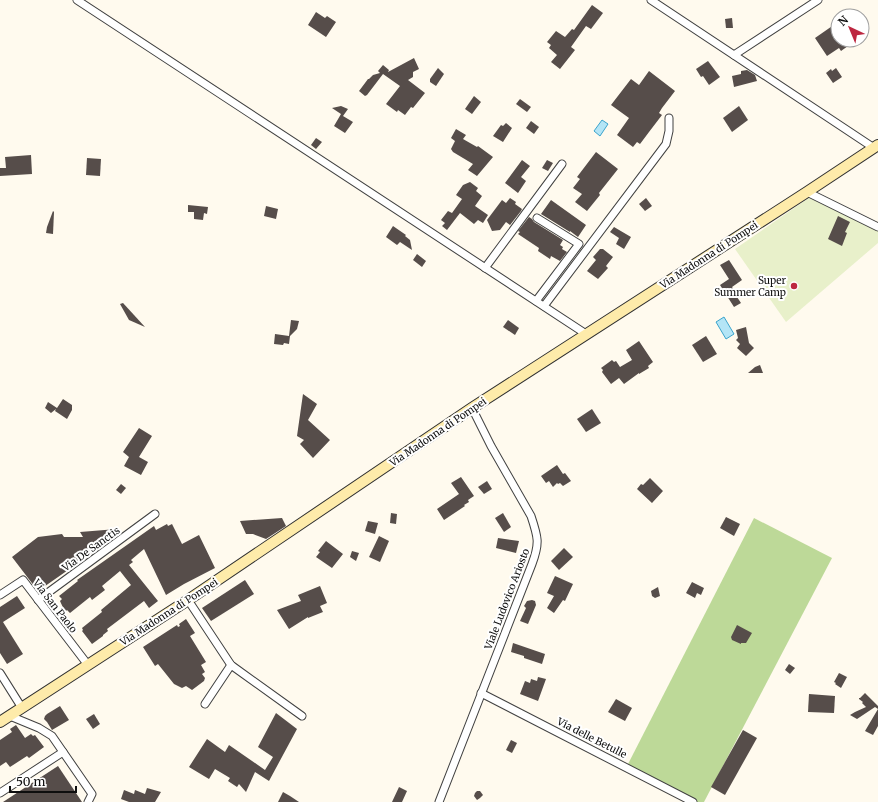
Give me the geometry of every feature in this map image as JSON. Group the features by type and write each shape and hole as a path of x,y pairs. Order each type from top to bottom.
{"street":[{"path":"77,0 586,334"},
{"path":"651,0 876,146"},
{"path":"734,55 818,0"},
{"path":"544,306 666,144 669,131 669,118"},
{"name":"Via Madonna di Pompei","path":"0,722 188,600 472,408 876,146"},
{"path":"485,268 562,164"},
{"path":"807,192 878,227"},
{"path":"536,301 579,244 537,218"},
{"name":"Viale Ludovico Ariosto","path":"439,802 532,564 538,542 532,516 491,446 472,408"},
{"name":"Via De Sanctis","path":"38,600 155,514"},
{"name":"Via San Paolo","path":"0,595 23,580 88,665"},
{"path":"188,600 231,665 302,716"},
{"path":"206,704 231,665"},
{"path":"0,673 22,708"},
{"name":"Via delle Betulle","path":"481,693 693,802"},
{"path":"10,716 39,728 52,736 92,794 88,802"},
{"path":"0,793 63,752"}],"green space":[{"name":"Super Summer Camp","path":"810,197 878,230 878,243 786,322 735,249"},
{"path":"754,518 832,558 704,802 694,802 627,766"}],"water":[{"path":"602,120 608,124 600,136 594,131"},
{"path":"724,317 734,334 726,339 716,322"}],"building":[{"path":"592,5 603,13 591,29 586,26 571,47 575,50 560,69 551,62 557,55 549,48 551,45 547,42 556,31 565,37 572,29 574,30"},
{"path":"316,12 325,18 327,16 336,22 326,37 308,25"},
{"path":"732,18 733,28 726,28 725,19"},
{"path":"830,28 830,48 839,48 827,56 815,38"},
{"path":"414,58 419,69 413,72 413,77 408,80 425,93 413,108 411,107 405,115 398,110 397,112 386,104 400,86 383,74 367,95 365,96 359,91 368,79 373,75 380,73 378,71 383,65 389,70 388,72"},
{"path":"708,61 720,77 709,85 696,69"},
{"path":"438,68 444,74 436,86 430,82 430,79"},
{"path":"836,68 842,77 833,83 826,73 831,69 832,71"},
{"path":"747,70 755,75 757,81 734,87 732,76 741,74 741,71"},
{"path":"649,71 675,91 659,113 662,115 640,144 637,142 633,147 617,135 629,118 611,105 631,79 639,85"},
{"path":"474,96 481,102 472,114 465,109"},
{"path":"520,99 531,107 527,112 516,104"},
{"path":"341,106 348,109 343,116 353,122 345,133 334,126 341,114 332,108"},
{"path":"739,106 748,120 732,132 723,118"},
{"path":"531,121 539,127 534,134 526,128"},
{"path":"506,123 512,128 503,142 493,136 501,125 503,126"},
{"path":"456,129 466,135 463,139 477,147 478,146 493,157 477,176 468,170 473,164 453,152 451,149 455,141 451,138"},
{"path":"316,138 322,142 316,149 311,145"},
{"path":"596,152 618,169 587,211 575,202 582,194 573,188 580,179 577,177"},
{"path":"31,155 32,174 0,176 0,168 6,168 5,157"},
{"path":"87,158 101,159 100,176 86,175"},
{"path":"522,160 530,166 521,177 526,181 518,193 505,183"},
{"path":"547,160 553,163 548,171 542,168"},
{"path":"470,182 478,188 476,191 482,196 475,206 488,215 483,223 478,220 474,224 460,213 447,230 442,226 445,223 441,220 448,211 452,213 462,199 456,195 463,185"},
{"path":"510,198 522,209 521,211 510,225 506,222 500,230 492,231 487,220 502,200 506,203"},
{"path":"646,198 652,206 645,211 639,204"},
{"path":"551,200 586,225 578,237 541,214"},
{"path":"188,205 208,207 207,214 204,213 203,220 194,219 194,212 188,212"},
{"path":"266,206 278,209 276,219 264,216"},
{"path":"53,211 53,234 46,233 47,227"},
{"path":"838,216 850,222 845,232 847,233 842,246 828,239"},
{"path":"529,217 534,222 563,240 560,245 563,247 562,249 567,252 560,261 551,256 550,259 538,251 539,248 518,234 520,232 518,231"},
{"path":"393,226 406,235 405,236 410,240 412,250 400,242 397,245 386,237"},
{"path":"614,227 631,237 624,249 616,244 619,238 610,232"},
{"path":"600,249 603,249 613,257 606,266 608,268 598,279 587,271 596,260 593,257"},
{"path":"417,254 426,261 422,267 413,260"},
{"path":"729,260 742,280 732,287 741,303 734,307 720,285 729,279 720,265"},
{"path":"123,303 145,327 129,320 120,304"},
{"path":"291,320 299,321 297,329 290,336 289,344 274,344 275,334 289,336"},
{"path":"508,320 519,328 515,335 503,327"},
{"path":"746,327 749,343 754,348 746,356 737,348 740,344 736,340 738,338 736,330"},
{"path":"706,336 717,354 703,362 692,345"},
{"path":"639,341 653,362 648,366 649,368 624,384 619,378 611,384 602,372 603,370 601,368 612,360 614,362 616,361 620,367 632,360 626,350"},
{"path":"760,365 763,373 748,373 755,367"},
{"path":"303,394 317,404 308,420 330,440 313,458 300,444 304,440 297,436"},
{"path":"63,399 72,405 72,410 67,419 55,411 56,409 51,413 45,408 48,402 57,408"},
{"path":"592,409 601,423 586,432 577,419"},
{"path":"139,428 152,436 139,457 148,462 141,475 124,466 129,457 123,452"},
{"path":"557,465 563,474 565,473 571,481 563,486 560,483 557,483 553,487 549,481 546,483 541,476"},
{"path":"461,477 474,496 468,500 469,502 464,505 465,506 444,520 437,509 459,494 451,483"},
{"path":"650,478 663,491 652,503 637,489 641,484 643,485"},
{"path":"487,481 492,489 484,494 478,487"},
{"path":"121,484 126,488 121,494 116,490"},
{"path":"391,513 397,514 396,524 390,523"},
{"path":"503,513 511,527 504,532 495,518"},
{"path":"726,517 740,524 734,536 720,528"},
{"path":"282,518 286,526 266,539 253,534 246,534 240,521"},
{"path":"368,521 378,523 375,534 365,531"},
{"path":"167,524 168,526 172,524 182,544 199,535 215,568 166,595 144,549 131,560 133,562 129,565 158,601 149,608 144,601 107,629 108,631 103,636 92,644 82,631 82,628 131,585 120,571 102,586 105,590 92,600 90,597 70,613 67,610 65,612 60,601 62,599 59,596 78,581 77,580 154,526 156,530"},
{"path":"117,529 121,533 38,591 12,557 38,537 62,534 64,537 83,537 80,532"},
{"path":"379,536 389,541 380,562 369,557"},
{"path":"498,538 519,541 516,553 496,548"},
{"path":"326,541 343,554 332,568 316,557 320,552 318,551"},
{"path":"564,548 573,557 559,570 551,561"},
{"path":"352,551 359,553 356,561 350,557"},
{"path":"555,576 573,584 565,601 563,600 554,613 547,608 554,596 547,593"},
{"path":"245,580 254,594 211,621 202,608"},
{"path":"692,582 704,588 701,595 697,593 695,598 686,593"},
{"path":"320,586 327,603 320,606 323,612 308,617 289,629 277,610 301,601 298,595"},
{"path":"658,587 660,596 655,598 652,596 651,591"},
{"path":"17,596 25,608 3,622 23,654 7,664 0,653 0,607"},
{"path":"527,601 535,601 536,605 528,624 520,621 526,608 524,606"},
{"path":"186,619 195,633 190,636 206,662 201,665 205,672 202,674 205,678 204,681 192,690 186,686 182,688 174,684 158,664 155,666 143,647 177,625 178,627 180,626 179,624"},
{"path":"737,625 752,633 746,643 741,644 732,640 731,637"},
{"path":"513,643 545,654 542,664 511,652"},
{"path":"789,664 795,668 790,674 785,670"},
{"path":"839,673 847,677 841,688 834,682"},
{"path":"538,677 546,679 538,701 520,694 525,681 530,683 531,679 537,681"},
{"path":"865,693 878,706 878,709 875,707 857,719 850,715 866,707 859,699"},
{"path":"809,694 835,696 834,713 808,712"},
{"path":"616,699 632,708 625,721 608,712"},
{"path":"60,706 69,720 52,730 44,719 45,716"},
{"path":"878,709 878,726 873,735 865,731"},
{"path":"276,713 297,729 269,781 255,772 246,792 239,784 237,787 228,781 230,778 215,769 209,779 189,767 207,739 225,752 229,745 265,770 273,757 258,747"},
{"path":"94,714 100,724 93,729 86,719"},
{"path":"16,725 25,738 31,734 33,736 35,735 44,747 29,758 27,756 10,767 6,762 0,766 0,740 12,732 10,729"},
{"path":"743,730 757,738 725,795 711,787"},
{"path":"511,740 517,743 512,753 506,750"},
{"path":"58,766 82,802 3,802"},
{"path":"399,787 407,791 402,802 392,802"},
{"path":"147,788 161,792 155,802 129,802 121,799 124,790 134,794 135,790 145,794"},
{"path":"477,791 480,791 483,795 477,800 474,796"},
{"path":"283,792 290,796 299,802 278,802"}],"place":[{"name":"Super Summer Camp","path":"794,286"}]}
